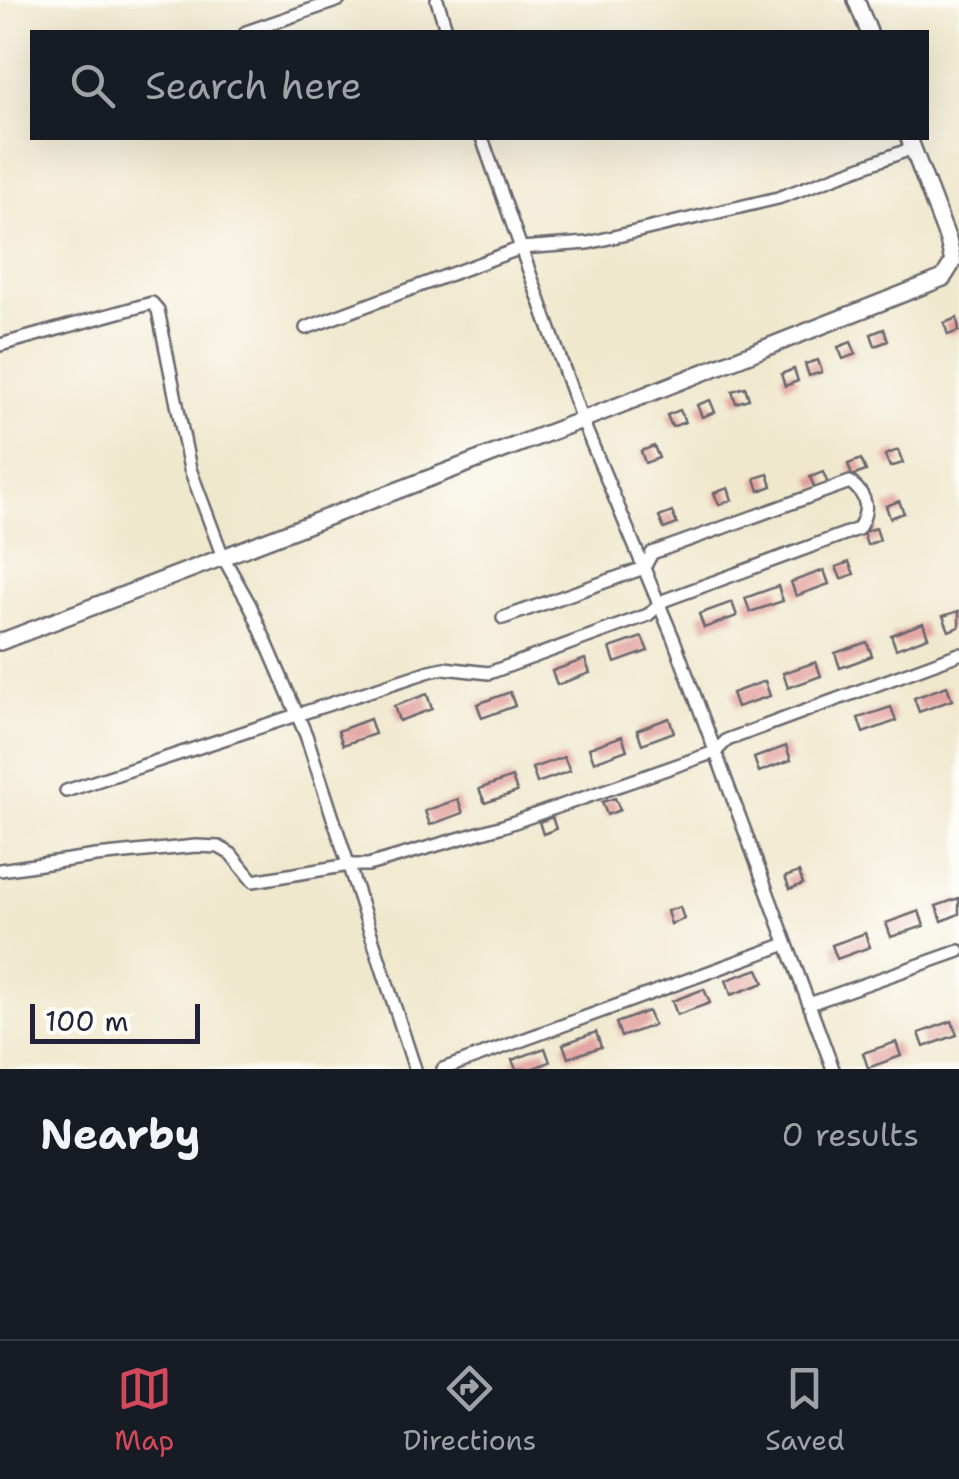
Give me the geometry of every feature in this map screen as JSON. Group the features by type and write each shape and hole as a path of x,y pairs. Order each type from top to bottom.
{"main road":[{"path":"856,0 867,30"},
{"path":"0,642 943,278 956,269 911,143"}],"street":[{"path":"252,30 339,0"},
{"path":"437,0 447,30"},
{"path":"483,140 582,420 660,606 833,1069"},
{"path":"306,328 521,248 588,243 778,198 911,143"},
{"path":"0,344 152,304 158,310 190,470 222,557 250,605 298,716 416,1069"},
{"path":"66,791 444,668 489,673 648,614 666,600 858,529 866,518 867,502 850,482 652,552 644,568 503,618"},
{"path":"0,870 196,846 219,847 231,854 252,881 368,865 503,826 715,752 728,740 959,654"},
{"path":"443,1069 786,944"},
{"path":"809,1004 959,951"}],"building":[{"path":"957,318 959,331 948,335 944,323"},
{"path":"884,329 888,341 875,346 871,334"},
{"path":"851,342 856,354 843,359 838,347"},
{"path":"818,360 822,372 809,376 805,364"},
{"path":"794,369 798,381 785,386 781,374"},
{"path":"745,387 749,399 736,403 732,391"},
{"path":"710,400 715,412 702,417 697,405"},
{"path":"680,410 685,422 672,427 667,415"},
{"path":"654,446 659,458 645,463 641,451"},
{"path":"898,450 903,463 890,467 885,455"},
{"path":"861,459 866,471 852,476 848,464"},
{"path":"823,472 828,484 815,489 810,477"},
{"path":"768,474 772,486 759,491 755,478"},
{"path":"728,488 732,500 719,505 714,493"},
{"path":"899,501 904,513 890,518 886,506"},
{"path":"672,512 677,524 664,529 659,517"},
{"path":"876,528 880,540 867,545 863,532"},
{"path":"849,562 854,574 841,579 836,567"},
{"path":"824,570 829,584 796,596 791,582"},
{"path":"778,586 783,601 750,612 745,598"},
{"path":"732,602 737,616 704,628 699,614"},
{"path":"959,611 959,627 949,631 943,616"},
{"path":"923,623 928,637 896,649 891,635"},
{"path":"642,637 648,651 615,663 610,648"},
{"path":"867,642 872,656 840,668 835,653"},
{"path":"585,659 590,673 557,685 552,671"},
{"path":"816,662 821,676 788,688 783,673"},
{"path":"765,681 770,696 737,707 732,693"},
{"path":"947,686 952,700 919,712 914,698"},
{"path":"510,692 515,706 482,718 477,704"},
{"path":"427,694 432,709 399,721 394,706"},
{"path":"891,707 896,721 863,733 858,718"},
{"path":"669,718 674,732 642,744 637,730"},
{"path":"370,719 375,734 343,745 338,731"},
{"path":"622,736 627,750 594,762 589,748"},
{"path":"786,746 791,760 759,772 754,758"},
{"path":"564,757 570,771 537,783 532,768"},
{"path":"512,777 517,792 485,803 479,789"},
{"path":"615,798 620,810 607,815 602,802"},
{"path":"458,799 463,813 430,825 425,811"},
{"path":"552,817 556,829 543,834 539,822"},
{"path":"799,872 803,884 790,889 785,877"},
{"path":"959,898 959,914 942,921 936,906"},
{"path":"680,907 684,919 671,924 667,911"},
{"path":"919,911 924,926 891,937 886,923"},
{"path":"865,933 870,947 837,959 832,945"},
{"path":"758,969 764,983 731,995 726,980"},
{"path":"704,989 710,1003 677,1015 672,1001"},
{"path":"648,1011 654,1025 621,1037 616,1023"},
{"path":"952,1021 957,1035 924,1047 919,1033"},
{"path":"596,1032 601,1047 568,1058 563,1044"},
{"path":"896,1042 901,1056 868,1068 863,1053"},
{"path":"545,1048 550,1062 531,1069 516,1069 512,1060"}]}
